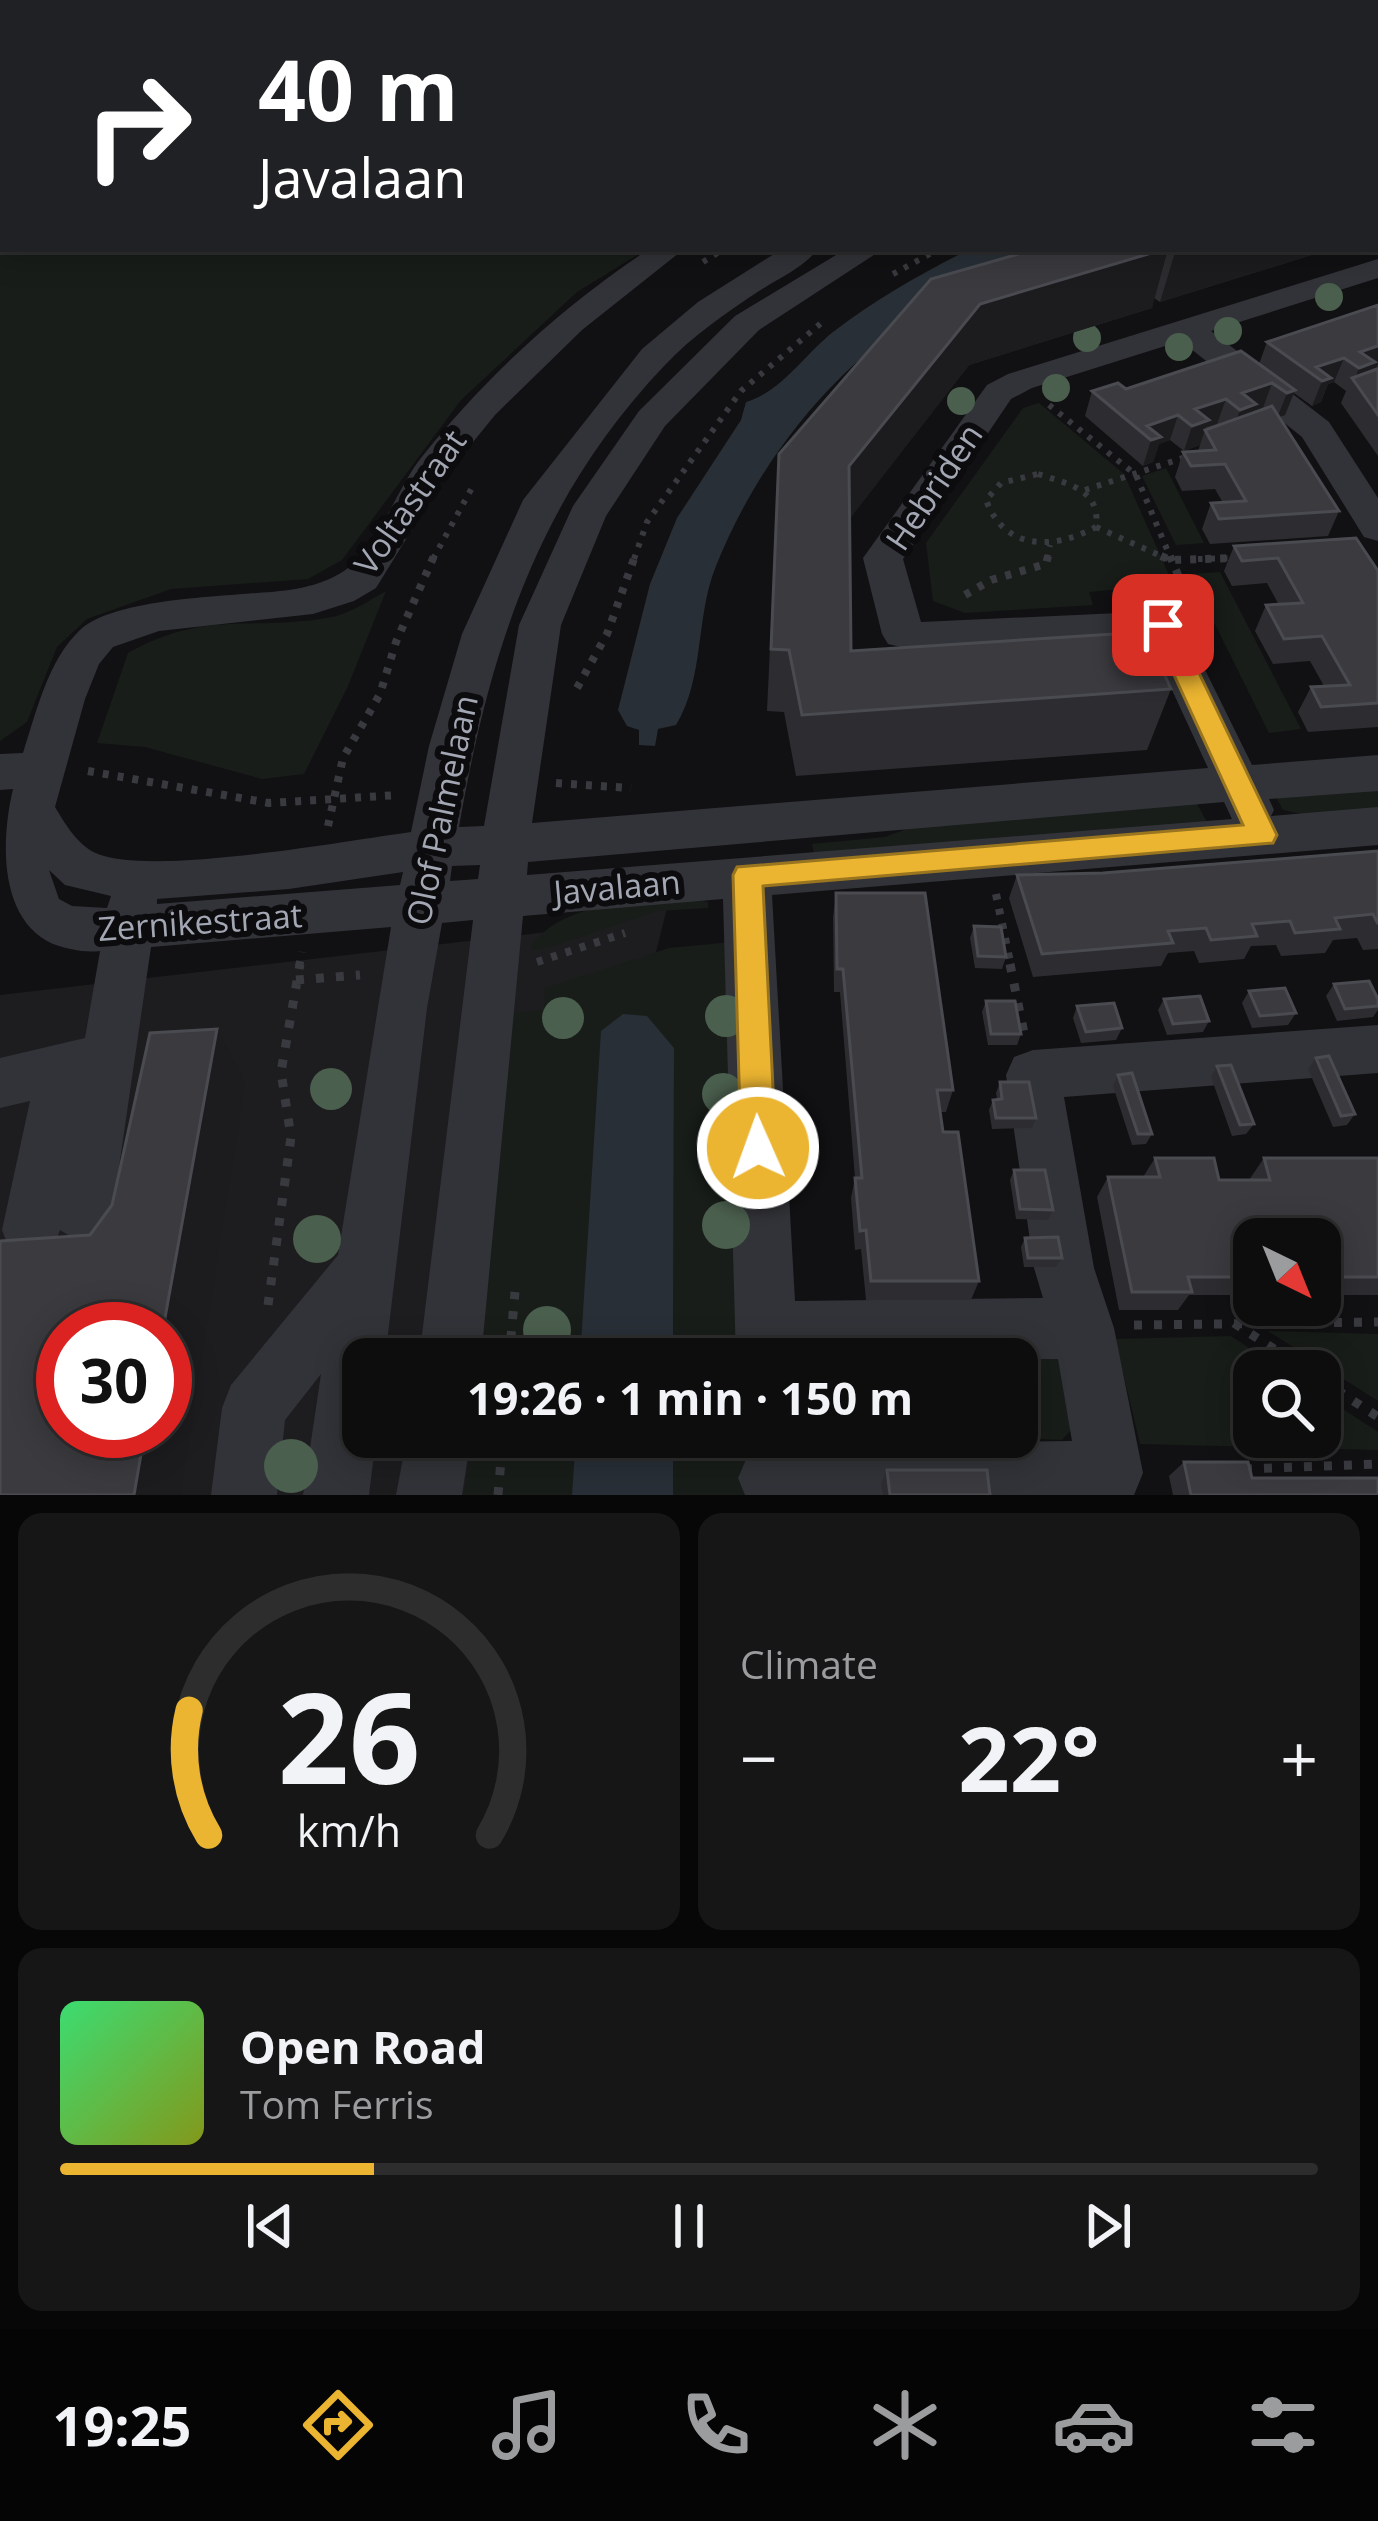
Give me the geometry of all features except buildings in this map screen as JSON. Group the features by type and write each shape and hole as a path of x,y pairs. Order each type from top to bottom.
{"street":[{"name":"Voltastraat","path":"24,784 74,675 99,637 162,614 301,603 335,594 366,576 424,477 475,411 604,291 664,252"},
{"name":"Olof Palmelaan","path":"335,1495 401,1007 451,746 483,634 536,509 654,356 709,309 798,252"},
{"name":"Olof Palmelaan","path":"452,1338 519,731 540,625 587,515 652,419 747,323 879,262"},
{"name":"Hebriden","path":"928,638 903,634 884,558 999,392 1020,381 1378,268"},
{"path":"1187,329 1316,430 1378,527"},
{"path":"928,638 1163,625 1262,835"},
{"name":"Javalaan","path":"506,871 632,837 910,808 1378,772"},
{"name":"Zernikestraat","path":"24,784 9,872 11,895 22,912 62,929 133,904 289,868 432,848 506,871"},
{"name":"Zernikestraat","path":"24,784 52,843 82,871 133,904 422,905 506,871"},
{"name":"Javalaan","path":"506,871 747,875 1378,826"},
{"path":"747,875 766,1338"},
{"path":"57,1223 87,1062 133,904"},
{"path":"771,1470 1110,1473 1083,1328 1064,1268 1033,1076 1378,1049"},
{"path":"0,1082 87,1062"},
{"path":"244,1495 254,1408 368,1264"},
{"path":"897,1338 1083,1328"},
{"path":"429,1495 435,1458"}],"path":[{"path":"879,262 925,252"},
{"path":"575,691 607,634 647,522 741,391 839,310"},
{"path":"1020,381 1136,475 1191,604 1163,625"},
{"path":"1084,490 1098,510 1096,526 1075,541 1050,545 1013,539 990,519 986,500 993,487 1014,477 1038,474 1084,490 1197,453"},
{"path":"1096,526 1169,560 1262,557"},
{"path":"928,638 960,598 991,580 1046,564 1050,545"},
{"path":"560,784 563,760"},
{"path":"24,784 159,777 230,799 331,802"},
{"path":"989,856 1033,1076"},
{"path":"266,1317 290,1137 281,1072 296,980"},
{"path":"1232,1321 1276,1350"},
{"path":"1083,1328 1232,1321 1378,1322"},
{"path":"1341,1393 1378,1417"},
{"path":"498,1495 501,1458"},
{"path":"1222,1469 1378,1464"}],"shaded area":[{"path":"0,252 642,252 577,292 461,400 342,560 308,579 171,589 87,619 57,647 27,722 0,741"},
{"path":"964,252 1047,252 957,291 906,322 871,349 808,413 756,486 716,566 692,687 676,725 658,729 655,746 639,745 639,730 627,726 618,710 650,584 677,518 741,420 746,402 770,390 833,332"},
{"path":"1039,403 1124,474 1173,584 1089,592 1093,605 965,613 933,601 926,543 1023,408"},
{"path":"1166,468 1204,543 1176,545 1142,476"},
{"path":"1220,572 1301,729 1269,733 1190,574"},
{"path":"386,591 348,686 304,774 262,779 145,747 97,743 128,653 204,626 335,616"},
{"path":"1378,785 1378,817 1333,821 1283,810 1277,799 1283,793"},
{"path":"1196,802 1207,822 815,859 812,844 885,837 939,817"},
{"path":"694,899 708,902 708,908 658,911 551,947 533,950 531,945 547,930 585,911"},
{"path":"668,904 634,1040 622,1338 342,1338 342,1458 616,1458 615,1495 0,1495 0,995 565,930"},
{"path":"732,942 742,1338 673,1338 674,1048 601,1031 581,1338 481,1338 509,1014 544,1009 545,988 669,948"},
{"path":"623,1014 647,1016 674,1048 673,1338 581,1338 601,1031"},
{"path":"1268,1331 1378,1334 1378,1401 1341,1377 1341,1350 1298,1350"},
{"path":"1231,1336 1252,1350 1233,1350 1233,1446 1140,1444 1115,1339"},
{"path":"1052,1349 1063,1360 1074,1427 1062,1440 1038,1439 1038,1353"},
{"path":"1341,1408 1378,1432 1378,1450 1341,1449"},
{"path":"468,1458 575,1458 572,1495 464,1495"},
{"path":"575,1458 673,1458 673,1495 572,1495"},
{"path":"673,1458 746,1458 747,1495 673,1495"}],"route":[{"path":"758,1148 747,875 1262,835 1163,625"}]}
